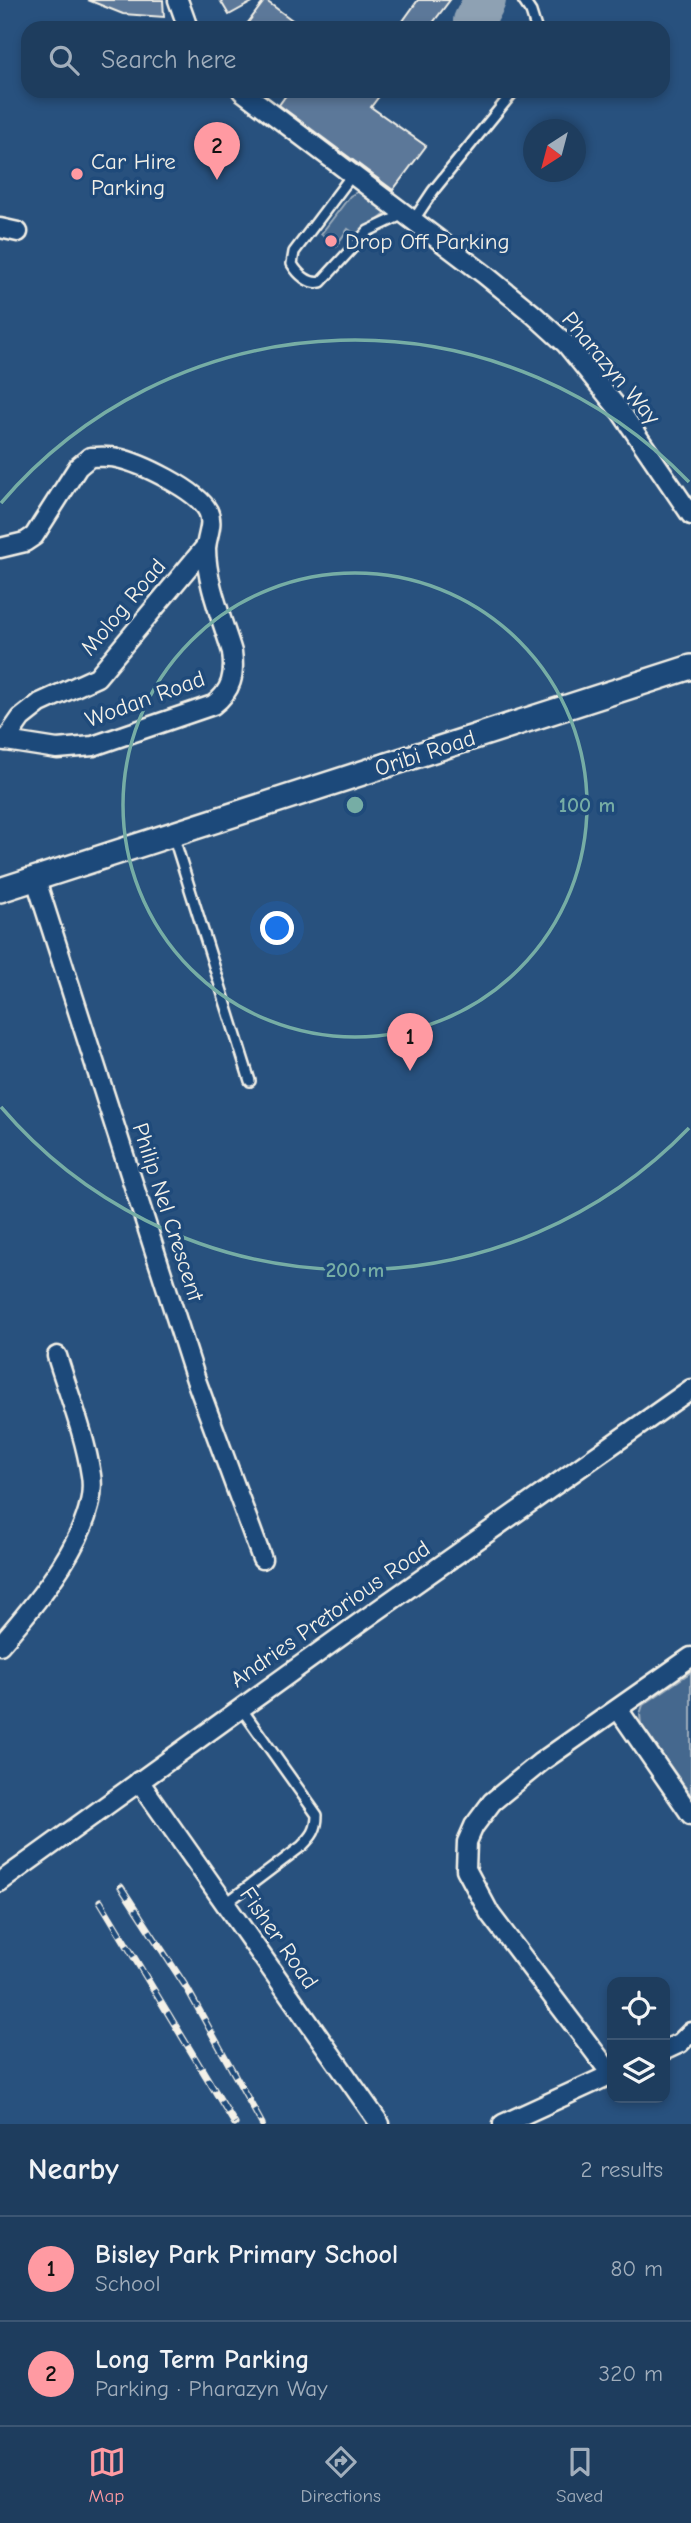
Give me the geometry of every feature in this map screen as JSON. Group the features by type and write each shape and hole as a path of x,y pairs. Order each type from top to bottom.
{"street":[{"path":"177,1 185,21"},
{"name":"Pharazyn Way","path":"251,98 514,298 566,344 621,412 691,515"},
{"name":"Wodan Road","path":"0,548 25,542 34,536 78,467 90,457 117,458 162,476 201,500 209,513 206,546 212,582 234,666 231,685 222,698 201,710 93,746 57,749 2,740"},
{"name":"Molog Road","path":"2,740 21,718 40,703 97,677 206,546"},
{"name":"Oribi Road","path":"0,890 686,666"},
{"name":"Philip Nel Crescent","path":"35,877 196,1380 262,1559"},
{"path":"0,1645 27,1613 71,1549 83,1528 91,1503 91,1476 57,1356"},
{"name":"Andries Pretorious Road","path":"0,1882 240,1708 691,1389"},
{"path":"607,2067 489,1914 466,1869 467,1842 474,1826 492,1802 541,1762 691,1657"},
{"path":"618,1709 691,1815"},
{"name":"Fisher Road","path":"139,1781 380,2124"},
{"path":"670,2048 680,2043 691,2032"},
{"path":"503,2124 607,2076"}],"lane":[{"path":"523,0 534,21"},
{"path":"352,175 294,253 292,264 305,279 321,282 368,231 409,217 508,98"},
{"path":"172,834 250,1081"},
{"path":"225,1904 302,1846 317,1828 317,1815 240,1708"}],"shaded area":[{"path":"359,191 388,212 358,236 348,229 336,246 321,234 350,196"},
{"path":"691,1672 691,1795 641,1725 640,1714 643,1705"}],"building":[{"path":"88,0 163,0 164,17 123,14"},
{"path":"220,0 256,0 229,15"},
{"path":"265,0 294,21 249,21"},
{"path":"418,0 450,0 434,21 403,21"},
{"path":"284,98 378,98 371,107 426,146 393,190 279,105"}],"taxiway":[{"path":"474,21 485,0"}],"railway":[{"path":"121,1887 188,1990 262,2124"},
{"path":"100,1901 235,2124"}],"place":[{"name":"Car Hire Parking","path":"77,174"},
{"name":"Long Term Parking","path":"217,180"},
{"name":"Drop Off Parking","path":"331,241"},
{"name":"Bisley Park Primary School","path":"410,1071"}]}
